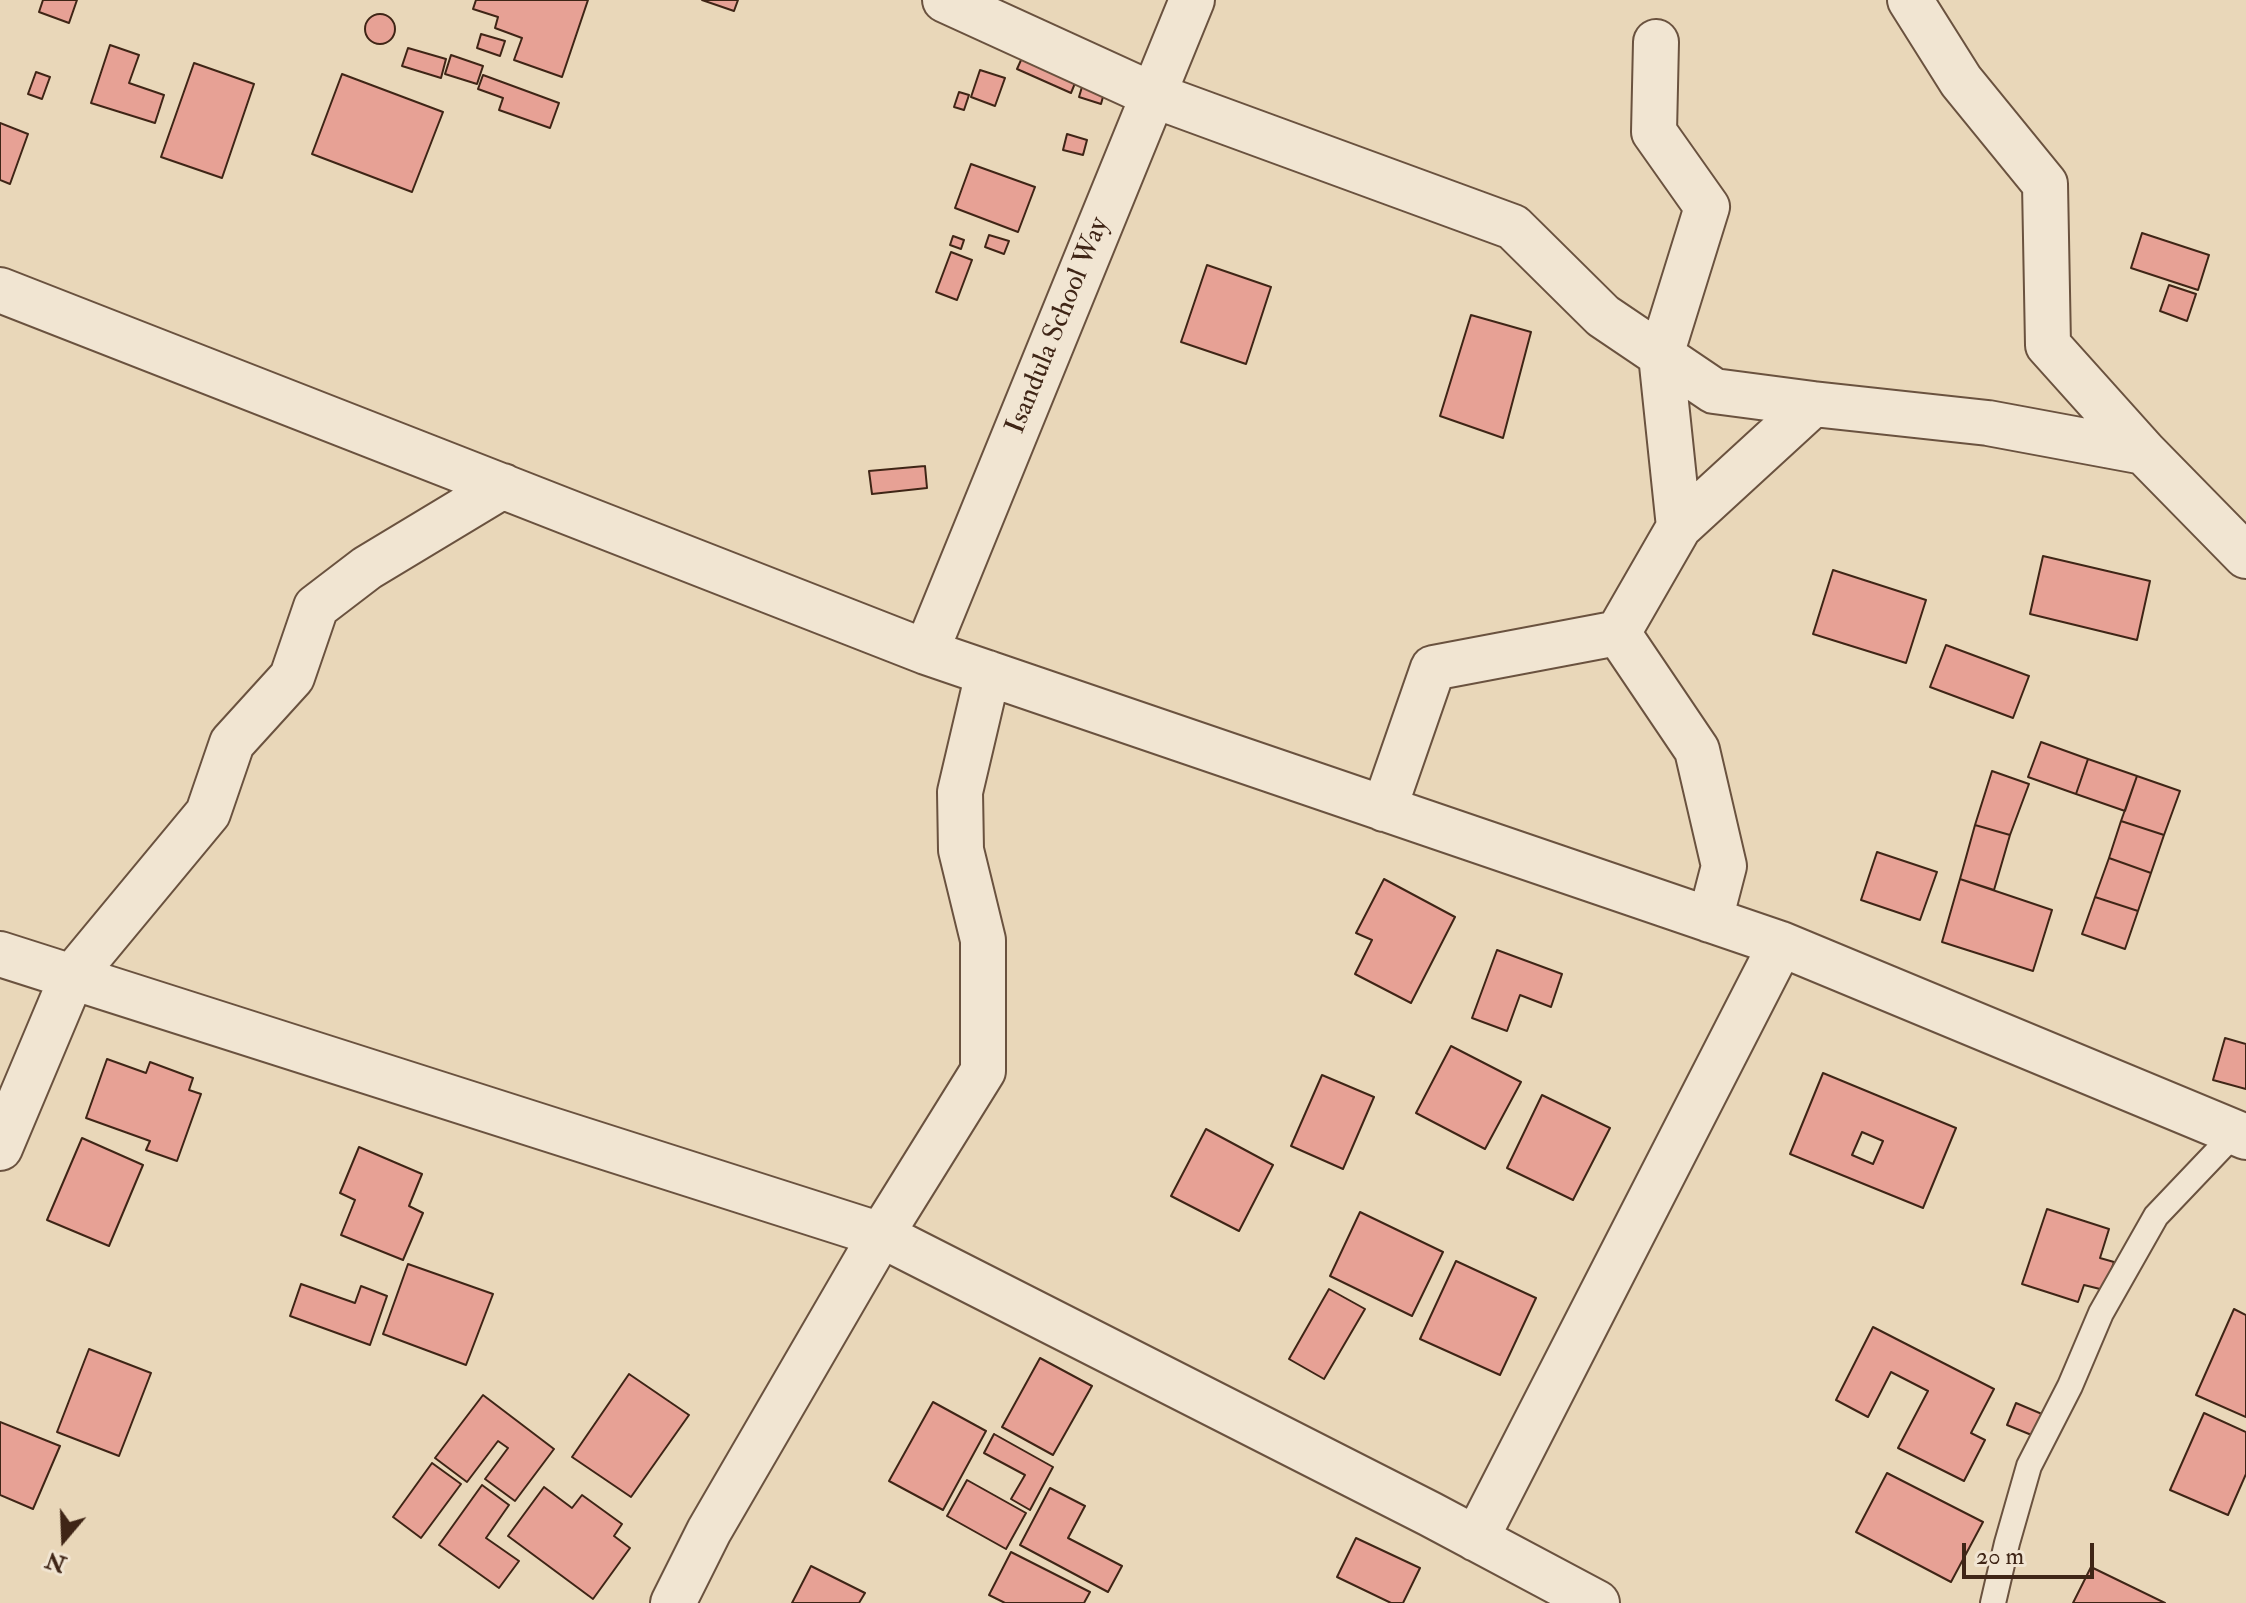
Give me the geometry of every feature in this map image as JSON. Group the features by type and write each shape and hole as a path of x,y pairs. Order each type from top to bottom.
{"street":[{"path":"945,0 1153,95 1513,227 1603,316 1714,391 1988,423 2144,452"},
{"name":"Isandula School Way","path":"926,652 1192,0"},
{"path":"1910,0 1961,81 2045,184 2048,345 2144,452 2246,556"},
{"path":"1656,42 1654,132 1707,207 1661,355 1679,527"},
{"path":"0,290 926,652 1781,944 2240,1135"},
{"path":"1384,809 1433,668 1618,633 1679,527 1813,404"},
{"path":"0,1148 72,977 208,813 232,743 292,677 316,607 367,568 503,486"},
{"path":"1618,633 1697,750 1724,866 1710,920"},
{"path":"673,1603 709,1531 881,1235 983,1071 983,940 961,850 960,792 988,673"},
{"path":"1476,1539 1781,944"},
{"path":"0,954 881,1235 1597,1603"}],"lane":[{"path":"1993,1603 2029,1466 2070,1386 2101,1313 2156,1216 2240,1135"}],"building":[{"path":"43,0 77,0 69,23 39,12"},
{"path":"476,0 588,0 562,77 514,60 522,38 495,28 498,17 473,9"},
{"path":"702,0 738,0 734,11"},
{"path":"380,14 391,18 395,29 391,40 380,44 369,40 365,29 369,18"},
{"path":"481,34 505,41 500,56 477,48"},
{"path":"110,45 139,55 129,83 164,95 155,123 91,103"},
{"path":"408,48 446,59 441,78 402,66"},
{"path":"1026,49 1080,71 1071,93 1017,69"},
{"path":"451,55 483,66 477,84 445,74"},
{"path":"194,63 254,84 222,178 161,157"},
{"path":"980,70 1005,78 995,106 971,97"},
{"path":"36,72 50,77 42,99 28,94"},
{"path":"342,74 443,112 412,192 312,154"},
{"path":"483,75 559,103 550,128 499,110 503,98 478,89"},
{"path":"1084,80 1106,86 1101,104 1079,97"},
{"path":"959,92 969,95 964,110 954,107"},
{"path":"0,123 28,134 10,184 0,180"},
{"path":"1067,134 1087,140 1083,155 1063,150"},
{"path":"971,164 1035,187 1018,232 955,208"},
{"path":"2142,233 2209,255 2198,290 2131,268"},
{"path":"989,235 1009,241 1004,254 985,247"},
{"path":"953,236 964,240 961,249 950,245"},
{"path":"951,252 972,260 957,300 936,292"},
{"path":"1207,265 1271,287 1246,364 1181,342"},
{"path":"2169,285 2196,294 2187,321 2160,311"},
{"path":"1471,315 1531,332 1503,438 1440,416"},
{"path":"925,466 927,488 872,494 869,471"},
{"path":"2043,556 2150,581 2137,640 2030,614"},
{"path":"1833,570 1926,600 1906,663 1813,634"},
{"path":"1946,645 2029,676 2013,718 1930,687"},
{"path":"2041,742 2088,759 2076,794 2028,777"},
{"path":"2088,759 2137,776 2125,811 2076,794"},
{"path":"1992,771 2029,784 2010,835 1975,825"},
{"path":"2137,776 2180,791 2164,835 2121,821"},
{"path":"2121,821 2164,835 2151,873 2109,858"},
{"path":"1975,825 2010,835 1994,890 1960,879"},
{"path":"1877,852 1937,872 1920,920 1861,900"},
{"path":"2109,858 2151,873 2138,911 2095,897"},
{"path":"1384,879 1455,917 1411,1003 1355,974 1372,940 1356,933"},
{"path":"1960,879 2052,910 2033,971 1942,942"},
{"path":"2095,897 2138,911 2125,949 2082,934"},
{"path":"1497,950 1562,974 1551,1007 1520,995 1507,1031 1472,1018"},
{"path":"2225,1038 2246,1044 2246,1089 2213,1080"},
{"path":"1451,1046 1521,1082 1485,1149 1416,1113"},
{"path":"107,1059 146,1073 150,1062 193,1078 189,1090 201,1094 177,1161 146,1150 150,1141 86,1118"},
{"path":"1823,1073 1956,1128 1923,1208 1790,1154","holes":["1862,1132 1883,1141 1873,1164 1852,1155"]},
{"path":"1322,1075 1374,1097 1343,1169 1291,1146"},
{"path":"1542,1095 1610,1128 1573,1200 1507,1168"},
{"path":"1206,1129 1273,1165 1239,1231 1171,1196"},
{"path":"82,1138 143,1165 109,1246 47,1220"},
{"path":"359,1147 422,1174 409,1206 423,1213 403,1260 341,1235 355,1200 340,1193"},
{"path":"2047,1209 2109,1229 2100,1258 2114,1262 2104,1290 2084,1285 2078,1302 2022,1284"},
{"path":"1360,1212 1443,1252 1412,1316 1330,1276"},
{"path":"1456,1261 1536,1298 1500,1375 1420,1339"},
{"path":"408,1264 493,1294 466,1365 383,1334"},
{"path":"301,1284 355,1303 361,1286 387,1296 370,1345 290,1316"},
{"path":"1329,1289 1365,1309 1324,1379 1289,1359"},
{"path":"2234,1309 2246,1315 2246,1417 2196,1395"},
{"path":"1873,1327 1994,1389 1971,1433 1985,1440 1964,1481 1898,1448 1928,1391 1891,1372 1868,1417 1836,1400"},
{"path":"89,1349 151,1373 119,1456 57,1432"},
{"path":"1040,1358 1092,1386 1053,1455 1002,1427"},
{"path":"629,1374 689,1415 631,1497 572,1457"},
{"path":"483,1395 554,1449 515,1501 485,1479 508,1448 498,1441 467,1482 435,1458"},
{"path":"933,1402 986,1431 943,1510 889,1481"},
{"path":"2016,1403 2042,1414 2034,1436 2007,1425"},
{"path":"2204,1413 2246,1432 2246,1474 2228,1515 2170,1490"},
{"path":"0,1422 60,1446 33,1509 0,1495"},
{"path":"994,1434 1053,1467 1030,1510 1011,1499 1025,1475 984,1453"},
{"path":"432,1463 461,1484 421,1538 393,1517"},
{"path":"1887,1473 1983,1522 1951,1582 1856,1532"},
{"path":"967,1480 1026,1513 1006,1549 947,1516"},
{"path":"482,1485 509,1505 486,1538 519,1561 499,1588 439,1545"},
{"path":"544,1487 572,1508 582,1495 622,1524 614,1536 630,1548 593,1599 508,1536"},
{"path":"1050,1488 1085,1506 1068,1538 1122,1566 1108,1592 1020,1545"},
{"path":"1356,1538 1420,1568 1403,1603 1391,1603 1337,1577"},
{"path":"1011,1552 1090,1592 1084,1603 1005,1603 989,1595"},
{"path":"811,1566 865,1593 859,1603 792,1603"},
{"path":"2091,1567 2165,1603 2073,1603"}]}
